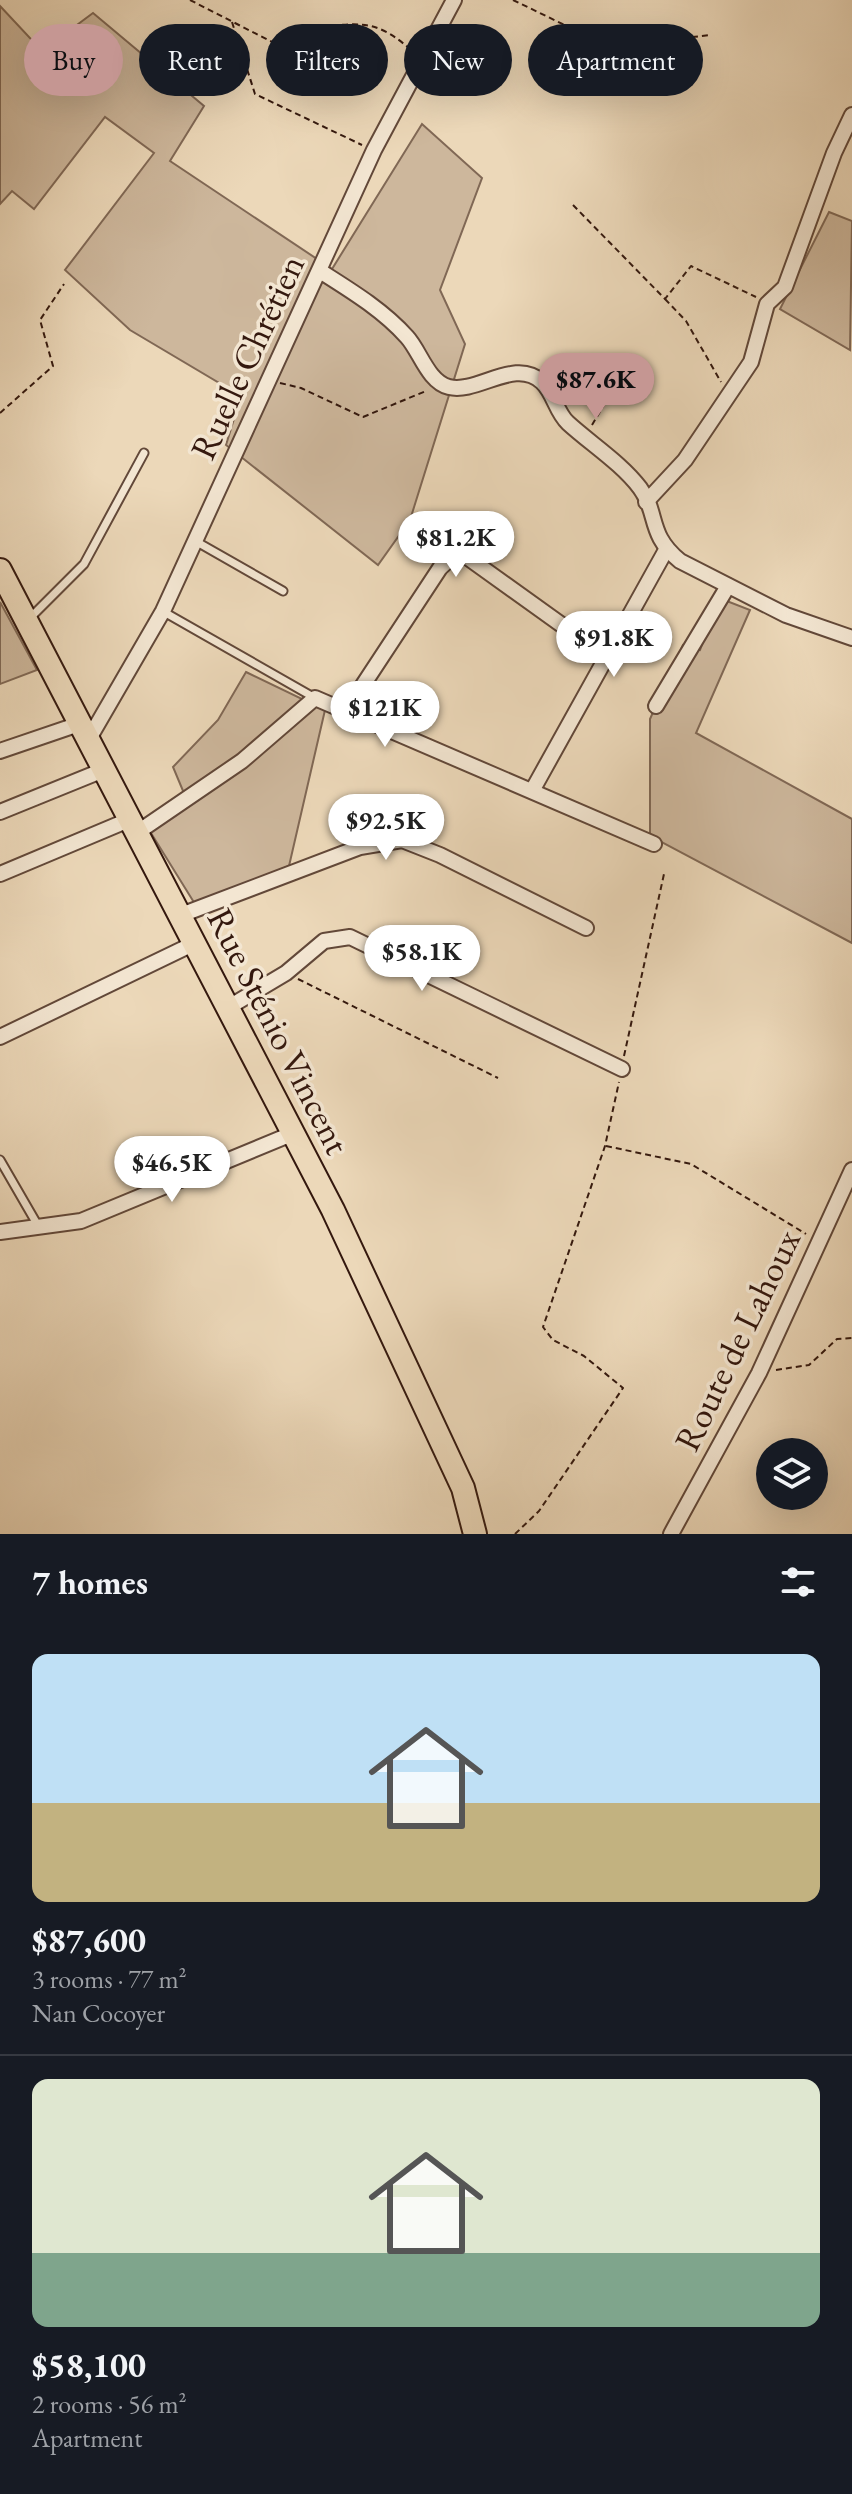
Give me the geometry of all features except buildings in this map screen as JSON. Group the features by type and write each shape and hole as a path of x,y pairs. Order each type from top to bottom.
{"main road":[{"name":"Rue Sténio Vincent","path":"0,570 294,1133 429,1411 463,1488 475,1534"}],"street":[{"name":"Ruelle Chrétien","path":"441,24 454,0"},
{"name":"Ruelle Chrétien","path":"86,730 163,611 374,150 404,94"},
{"path":"646,502 685,460 751,362 767,304 785,287 834,153 852,115"},
{"path":"320,271 367,301 409,338 419,358 442,384 451,388 472,386 503,376 522,374 542,382 566,422 640,489 666,550 786,615 852,638"},
{"path":"532,791 666,550"},
{"path":"346,711 440,568 454,555 467,557 605,656"},
{"path":"656,706 728,586"},
{"path":"0,874 135,826 275,737 315,698 654,844"},
{"path":"0,751 86,730"},
{"path":"0,812 106,769"},
{"path":"181,915 360,847 402,840 440,855 586,928"},
{"path":"229,1007 286,973 324,941 350,937 622,1069"},
{"path":"0,1037 195,943"},
{"path":"0,1232 37,1224 81,1221 294,1133"},
{"name":"Route de Lahoux","path":"671,1534 759,1373 852,1170"}],"lane":[{"path":"27,622 84,564 144,453"},
{"path":"197,542 283,591"},
{"path":"163,611 315,698"},
{"path":"0,1160 37,1224"}],"path":[{"path":"190,0 278,45 290,43 305,27 374,24 390,31 404,44"},
{"path":"513,0 608,46 711,35"},
{"path":"231,21 255,94 298,117 374,150"},
{"path":"573,205 686,321 708,364 730,396"},
{"path":"665,299 691,266 735,284 767,304"},
{"path":"0,413 53,366 40,320 64,284"},
{"path":"585,436 619,380 623,364"},
{"path":"263,389 281,383 301,388 363,417 442,384"},
{"path":"515,1534 539,1511 623,1388 584,1356 553,1340 543,1327 605,1146 664,874"},
{"path":"286,973 498,1078"},
{"path":"605,1146 691,1164 819,1242"},
{"path":"759,1373 809,1365 837,1339 852,1338"}],"shaded area":[{"path":"0,6 24,32 24,96 123,96 123,38 139,52 139,96 192,96 204,106 170,161 332,269 422,124 482,178 440,290 465,344 410,520 378,565 226,445 241,396 130,330 65,270 154,153 105,117 34,209 12,191 0,204"},
{"path":"93,13 106,24 78,24"},
{"path":"829,212 852,221 850,350 780,309"},
{"path":"719,598 750,610 696,733 852,819 852,943 650,836 650,719 683,645 700,650"},
{"path":"0,602 37,670 0,684"},
{"path":"246,672 325,710 289,866 195,904 146,825 186,798 173,767 218,720"}]}
